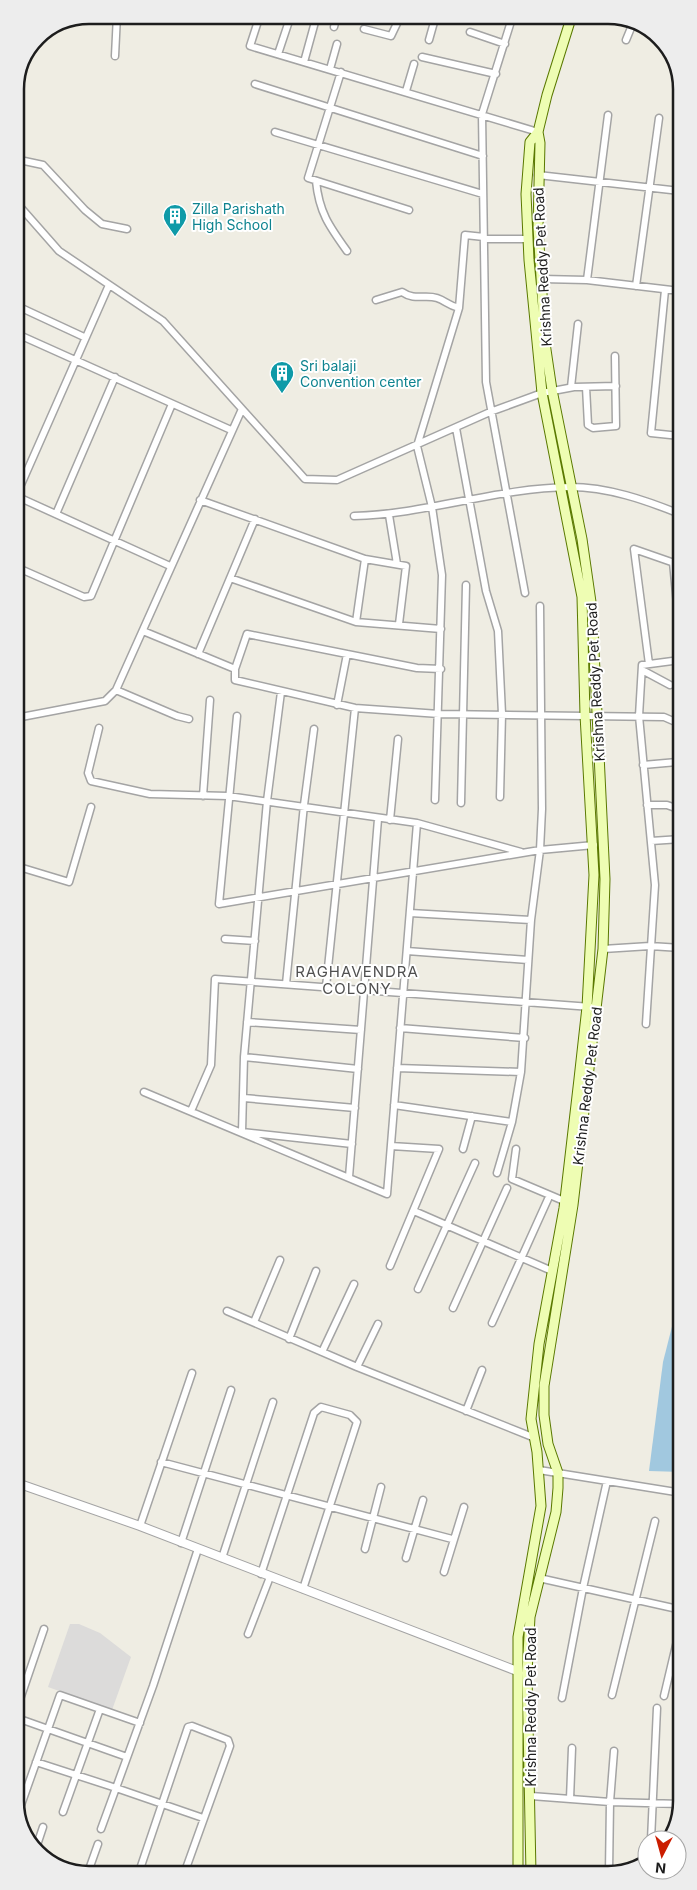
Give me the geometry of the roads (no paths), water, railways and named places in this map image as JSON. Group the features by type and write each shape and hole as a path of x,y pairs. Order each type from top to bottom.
{"main road":[{"path":"538,132 547,95 569,24"},
{"name":"Krishna Reddy Pet Road","path":"531,1866 527,1671 531,1611 556,1512 558,1473 548,1444 544,1415 544,1386 573,1205 597,1008 603,949 605,879 592,609 582,539 552,390 545,343 538,226 540,143 538,132"},
{"name":"Krishna Reddy Pet Road","path":"518,1866 518,1637 540,1510 539,1470 532,1419 539,1344 564,1201 587,1007 594,845 585,715 582,597 542,393 528,239 526,194 530,142 538,132"},
{"path":"540,1510 556,1512"}],"street":[{"path":"115,56 117,24"},
{"path":"257,24 250,46 406,91 538,132"},
{"path":"278,54 288,24"},
{"path":"304,62 314,24"},
{"path":"364,29 391,36 397,24"},
{"path":"429,40 433,24"},
{"path":"511,24 482,114 486,382 490,412 525,593"},
{"path":"626,40 630,28"},
{"path":"470,32 505,44"},
{"path":"330,69 337,44"},
{"path":"422,56 496,74"},
{"path":"406,91 414,64"},
{"path":"341,72 308,178 409,210"},
{"path":"255,84 483,156"},
{"path":"587,280 608,115"},
{"path":"636,286 658,118"},
{"path":"275,132 483,194"},
{"path":"24,161 43,165 85,210 102,224 127,229"},
{"path":"538,175 600,180 673,190"},
{"path":"316,181 318,202 326,221 347,251"},
{"path":"24,211 59,252 163,321 305,479 337,480 490,412 552,390 571,387 616,386"},
{"path":"435,800 441,669 442,575 432,506 417,446 459,308 464,235 484,238 528,239"},
{"path":"542,279 587,280 673,291"},
{"path":"24,477 74,359 109,285"},
{"path":"665,290 651,433 673,435"},
{"path":"376,300 402,292 409,297 437,298 447,305 459,308"},
{"path":"24,310 84,337"},
{"path":"571,387 578,324"},
{"path":"24,337 231,430"},
{"path":"586,387 588,425 593,428 614,427 617,424 615,356"},
{"path":"56,514 115,377"},
{"path":"24,570 88,597 91,596 172,404"},
{"path":"24,716 105,701 116,690 242,409"},
{"path":"456,428 486,591 498,631 502,714 500,797"},
{"path":"354,516 389,515 506,494 571,487 633,496 673,511"},
{"path":"24,500 170,566"},
{"path":"200,500 365,559 406,566 399,624"},
{"path":"389,515 397,564"},
{"path":"198,654 255,519"},
{"path":"649,664 634,549 673,562"},
{"path":"356,622 365,559"},
{"path":"230,578 356,622 399,624 441,629"},
{"path":"461,803 466,585"},
{"path":"497,1173 512,1122 521,1072 525,1038 531,920 540,850 542,809 540,606"},
{"path":"142,631 235,669"},
{"path":"441,669 417,668 247,634 235,669 235,680 355,708 439,714 664,717 673,721"},
{"path":"337,705 346,654"},
{"path":"646,1024 655,885 639,716 642,665 673,661"},
{"path":"642,670 670,685"},
{"path":"116,690 177,716 189,719"},
{"path":"242,1132 247,1022 267,801 281,692"},
{"path":"203,796 210,700"},
{"path":"326,987 342,813 355,708"},
{"path":"236,716 219,904 540,850 594,845"},
{"path":"100,728 88,773 91,781 150,794 228,796 304,805 378,819 417,823 524,853"},
{"path":"286,984 304,805 314,730"},
{"path":"390,820 398,739"},
{"path":"643,765 673,762"},
{"path":"647,805 667,805 673,807"},
{"path":"24,868 69,882 91,807"},
{"path":"349,1177 378,819"},
{"path":"144,1092 387,1194 417,823"},
{"path":"651,841 673,839"},
{"path":"410,913 531,920"},
{"path":"225,939 255,941"},
{"path":"603,949 650,946 673,947"},
{"path":"407,951 528,960"},
{"path":"191,1111 211,1065 215,979 597,1008"},
{"path":"247,1022 361,1030"},
{"path":"400,1028 525,1038"},
{"path":"244,1057 358,1069"},
{"path":"397,1068 521,1072"},
{"path":"244,1098 354,1108"},
{"path":"394,1105 512,1122"},
{"path":"463,1149 472,1116"},
{"path":"242,1132 352,1144"},
{"path":"390,1266 439,1149 391,1146"},
{"path":"516,1149 512,1179 564,1201"},
{"path":"418,1289 475,1163"},
{"path":"452,1308 507,1188"},
{"path":"492,1323 548,1199"},
{"path":"414,1211 522,1256 552,1271"},
{"path":"254,1322 280,1260"},
{"path":"289,1338 316,1271"},
{"path":"322,1352 354,1284"},
{"path":"226,1311 357,1367 535,1438"},
{"path":"357,1367 378,1324"},
{"path":"466,1411 482,1370"},
{"path":"140,1526 192,1373"},
{"path":"181,1543 231,1390"},
{"path":"222,1558 273,1402"},
{"path":"261,1574 314,1413 317,1409 323,1407 350,1415 357,1422 328,1506 303,1589"},
{"path":"161,1462 203,1475 452,1539"},
{"path":"539,1470 673,1492"},
{"path":"562,1698 583,1588 607,1481"},
{"path":"24,1485 140,1526 517,1671"},
{"path":"365,1549 381,1487"},
{"path":"406,1558 423,1500"},
{"path":"444,1572 452,1539 464,1507"},
{"path":"612,1695 655,1521"},
{"path":"101,1829 140,1723 198,1549"},
{"path":"248,1634 270,1577"},
{"path":"540,1578 673,1608"},
{"path":"24,1688 44,1629"},
{"path":"664,1696 673,1658"},
{"path":"24,1796 60,1695 140,1723"},
{"path":"651,1830 657,1708"},
{"path":"63,1812 100,1709"},
{"path":"24,1720 127,1757"},
{"path":"141,1866 188,1727 192,1726 230,1742 187,1866"},
{"path":"570,1799 572,1748"},
{"path":"609,1866 610,1802 614,1750"},
{"path":"36,1762 204,1818"},
{"path":"531,1796 610,1802 673,1804"},
{"path":"38,1841 43,1827"},
{"path":"90,1866 98,1844"}],"water":[{"path":"673,1323 673,1472 649,1471 663,1362"}],"place":[{"name":"Zilla Parishath High School","path":"175,237"},
{"name":"Sri balaji Convention center","path":"282,394"}],"district":[{"name":"RAGHAVENDRA COLONY","path":"357,980"}]}
